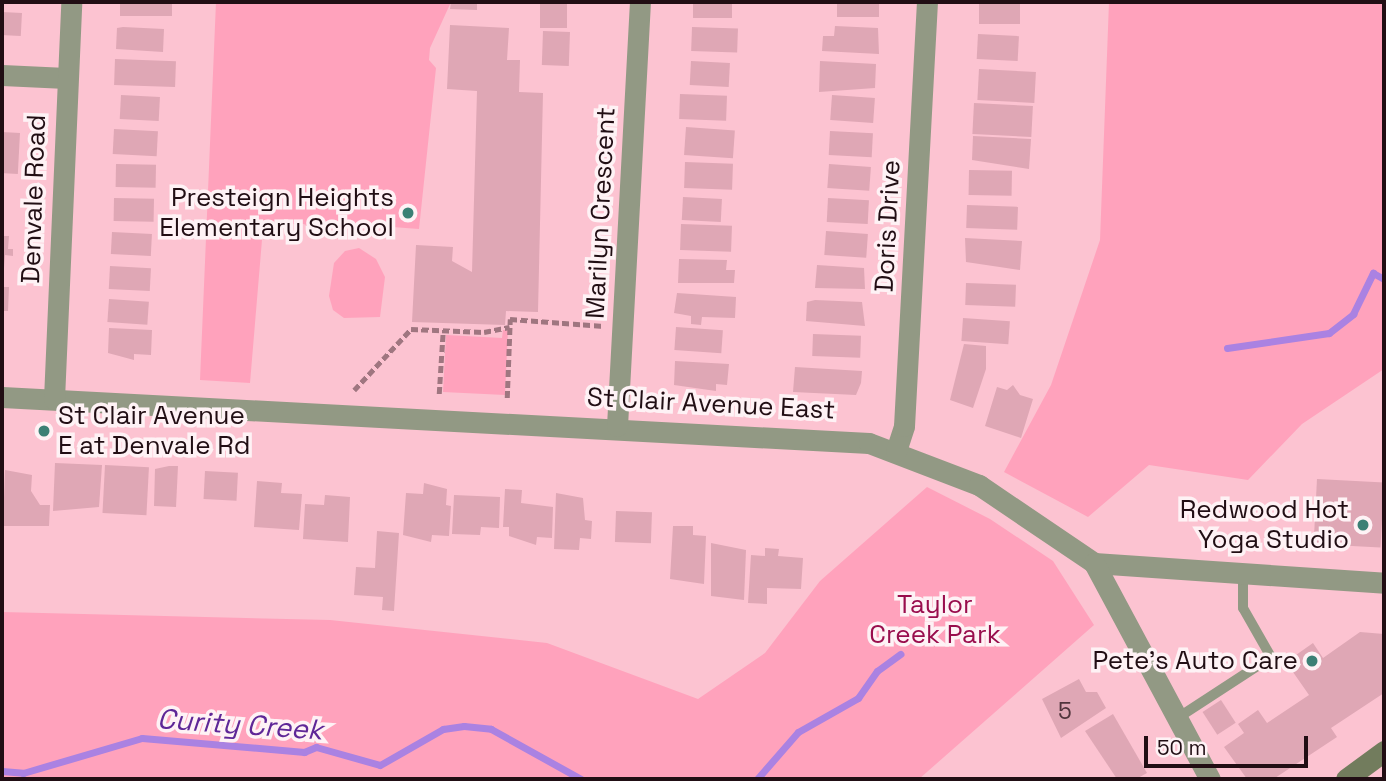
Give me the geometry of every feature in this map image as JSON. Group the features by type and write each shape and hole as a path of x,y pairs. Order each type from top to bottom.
{"main road":[{"path":"1346,779 1384,751"}],"street":[{"name":"Denvale Road","path":"54,400 71,2"},
{"name":"Marilyn Crescent","path":"617,426 640,2"},
{"name":"Doris Drive","path":"896,451 904,426 927,2"},
{"path":"2,75 66,78"},
{"name":"St Clair Avenue East","path":"2,397 617,426 844,440 896,451 979,485 1094,564"},
{"path":"1094,564 1384,583"},
{"path":"1094,564 1210,779"}],"lane":[{"path":"1176,719 1271,657 1243,608 1244,575"}],"path":[{"path":"507,398 510,319 605,326"},
{"path":"354,390 411,329 484,332 510,327"},
{"path":"439,394 443,331"}],"green space":[{"path":"216,2 451,2 430,48 429,60 436,68 419,229 339,223 320,229 300,223 263,228 250,383 200,380"},
{"path":"1109,2 1384,2 1384,369 1302,424 1248,480 1149,465 1088,517 1004,472 1051,385 1100,240"},
{"path":"359,248 376,259 385,277 380,317 344,318 333,310 329,296 334,263 345,251"},
{"path":"503,330 508,330 505,395 443,392 446,335 502,338"},
{"name":"Taylor Creek Park","path":"927,487 990,519 1053,561 1094,625 919,779 2,779 2,612 330,620 547,643 698,699 765,653 820,581"}],"building":[{"path":"120,2 172,2 172,16 120,16"},
{"path":"451,2 477,2 477,10 450,9"},
{"path":"540,2 567,2 567,28 540,28"},
{"path":"693,2 732,2 732,18 693,18"},
{"path":"837,2 879,2 879,17 837,17"},
{"path":"979,2 1020,2 1020,24 979,24"},
{"path":"2,12 22,13 21,36 2,35"},
{"path":"450,25 509,28 507,60 520,60 519,92 543,93 538,312 506,311 505,325 412,322 416,245 453,247 452,261 472,272 477,91 447,89"},
{"path":"835,26 878,28 879,54 822,51 823,36 834,36"},
{"path":"692,27 738,29 737,53 691,51"},
{"path":"117,28 164,29 163,52 116,49"},
{"path":"543,31 570,32 569,66 542,65"},
{"path":"978,34 1019,36 1018,61 977,59"},
{"path":"115,59 176,61 175,87 114,85"},
{"path":"691,61 730,63 729,87 690,85"},
{"path":"820,61 876,64 875,88 819,92"},
{"path":"979,69 1036,72 1034,103 977,100"},
{"path":"680,94 727,96 726,121 679,119"},
{"path":"121,95 160,97 159,121 120,119"},
{"path":"832,95 875,98 873,123 830,120"},
{"path":"974,103 1033,106 1031,137 972,134"},
{"path":"686,127 735,130 733,158 684,155"},
{"path":"114,129 158,131 157,156 113,154"},
{"path":"830,131 873,133 872,157 829,155"},
{"path":"2,132 20,133 18,174 2,173"},
{"path":"973,136 1031,139 1029,169 972,160"},
{"path":"685,162 733,164 732,190 684,188"},
{"path":"116,164 156,165 156,188 116,187"},
{"path":"829,164 871,167 869,191 827,188"},
{"path":"969,170 1012,171 1012,196 969,195"},
{"path":"683,197 722,199 721,222 682,220"},
{"path":"114,198 154,199 154,222 114,221"},
{"path":"828,198 869,200 868,224 827,222"},
{"path":"967,205 1018,207 1017,230 966,228"},
{"path":"681,224 732,226 731,252 680,250"},
{"path":"826,231 868,234 866,258 824,255"},
{"path":"112,232 152,234 151,256 111,254"},
{"path":"2,236 9,236 8,249 13,249 13,256 5,255 4,268"},
{"path":"965,238 1022,241 1020,270 966,262"},
{"path":"679,259 727,260 726,270 735,270 734,283 678,283"},
{"path":"817,265 864,268 865,289 815,288"},
{"path":"110,266 151,268 150,291 109,289"},
{"path":"966,283 1016,285 1015,307 965,305"},
{"path":"2,287 9,287 8,311 2,311"},
{"path":"677,293 736,297 735,318 702,317 701,325 691,324 691,316 674,313"},
{"path":"109,299 149,302 147,325 107,322"},
{"path":"807,302 862,302 865,326 806,321"},
{"path":"963,318 1010,321 1008,344 961,341"},
{"path":"676,327 723,330 721,353 674,350"},
{"path":"109,328 152,330 151,355 134,354 134,360 108,353"},
{"path":"813,334 861,336 860,358 812,356"},
{"path":"964,344 986,346 986,369 973,408 950,400"},
{"path":"675,361 729,364 727,385 716,384 716,391 674,385"},
{"path":"795,367 862,371 861,383 856,395 793,392"},
{"path":"1013,385 1020,395 1033,399 1021,438 985,426 997,387 1007,390"},
{"path":"55,463 102,465 99,507 53,511"},
{"path":"105,465 149,467 146,515 102,513"},
{"path":"178,466 176,507 154,506 155,469"},
{"path":"5,470 32,475 31,491 40,505 50,505 49,526 3,526"},
{"path":"205,471 238,473 236,501 204,499"},
{"path":"1317,479 1384,483 1381,547 1314,544"},
{"path":"257,481 282,483 281,493 302,494 299,530 254,527"},
{"path":"424,483 447,489 446,505 451,506 449,536 432,535 431,542 403,535 406,493 423,494"},
{"path":"505,489 522,490 521,503 553,507 552,538 537,537 536,545 509,536 509,527 503,527"},
{"path":"556,493 583,498 585,520 592,521 591,539 580,538 579,550 554,549"},
{"path":"325,495 350,497 348,542 303,539 305,504 324,505"},
{"path":"454,495 500,497 499,528 481,527 480,535 452,534"},
{"path":"616,511 652,512 651,543 615,542"},
{"path":"673,526 693,526 693,535 706,536 704,584 670,579"},
{"path":"377,531 399,533 394,611 382,610 383,597 354,595 356,567 375,568"},
{"path":"711,543 746,550 744,600 711,596"},
{"path":"765,548 779,549 778,556 803,558 801,589 767,588 767,604 748,603 751,555 765,556"},
{"path":"1360,632 1384,634 1384,693 1331,728 1337,737 1275,778 1247,779 1224,747 1244,733 1238,724 1258,710 1267,723 1309,695 1286,662 1313,643 1323,658"},
{"path":"1079,679 1086,692 1097,692 1106,708 1061,738 1042,699"},
{"path":"1221,700 1236,723 1217,735 1203,712"},
{"path":"1113,714 1147,773 1136,779 1117,779 1085,731"}],"waterway":[{"name":"Curity Creek","path":"1227,348 1329,333 1353,314 1373,273 1384,279"},
{"name":"Curity Creek","path":"757,779 798,732 858,698 877,671 900,654"},
{"name":"Curity Creek","path":"2,771 23,773 142,738 304,752 316,747 380,765 443,729 464,726 491,729 581,779"}],"place":[{"name":"Presteign Heights Elementary School","path":"408,213"},
{"name":"St Clair Avenue E at Denvale Rd","path":"44,431"},
{"name":"Redwood Hot Yoga Studio","path":"1363,525"},
{"name":"Pete's Auto Care","path":"1312,661"}]}
